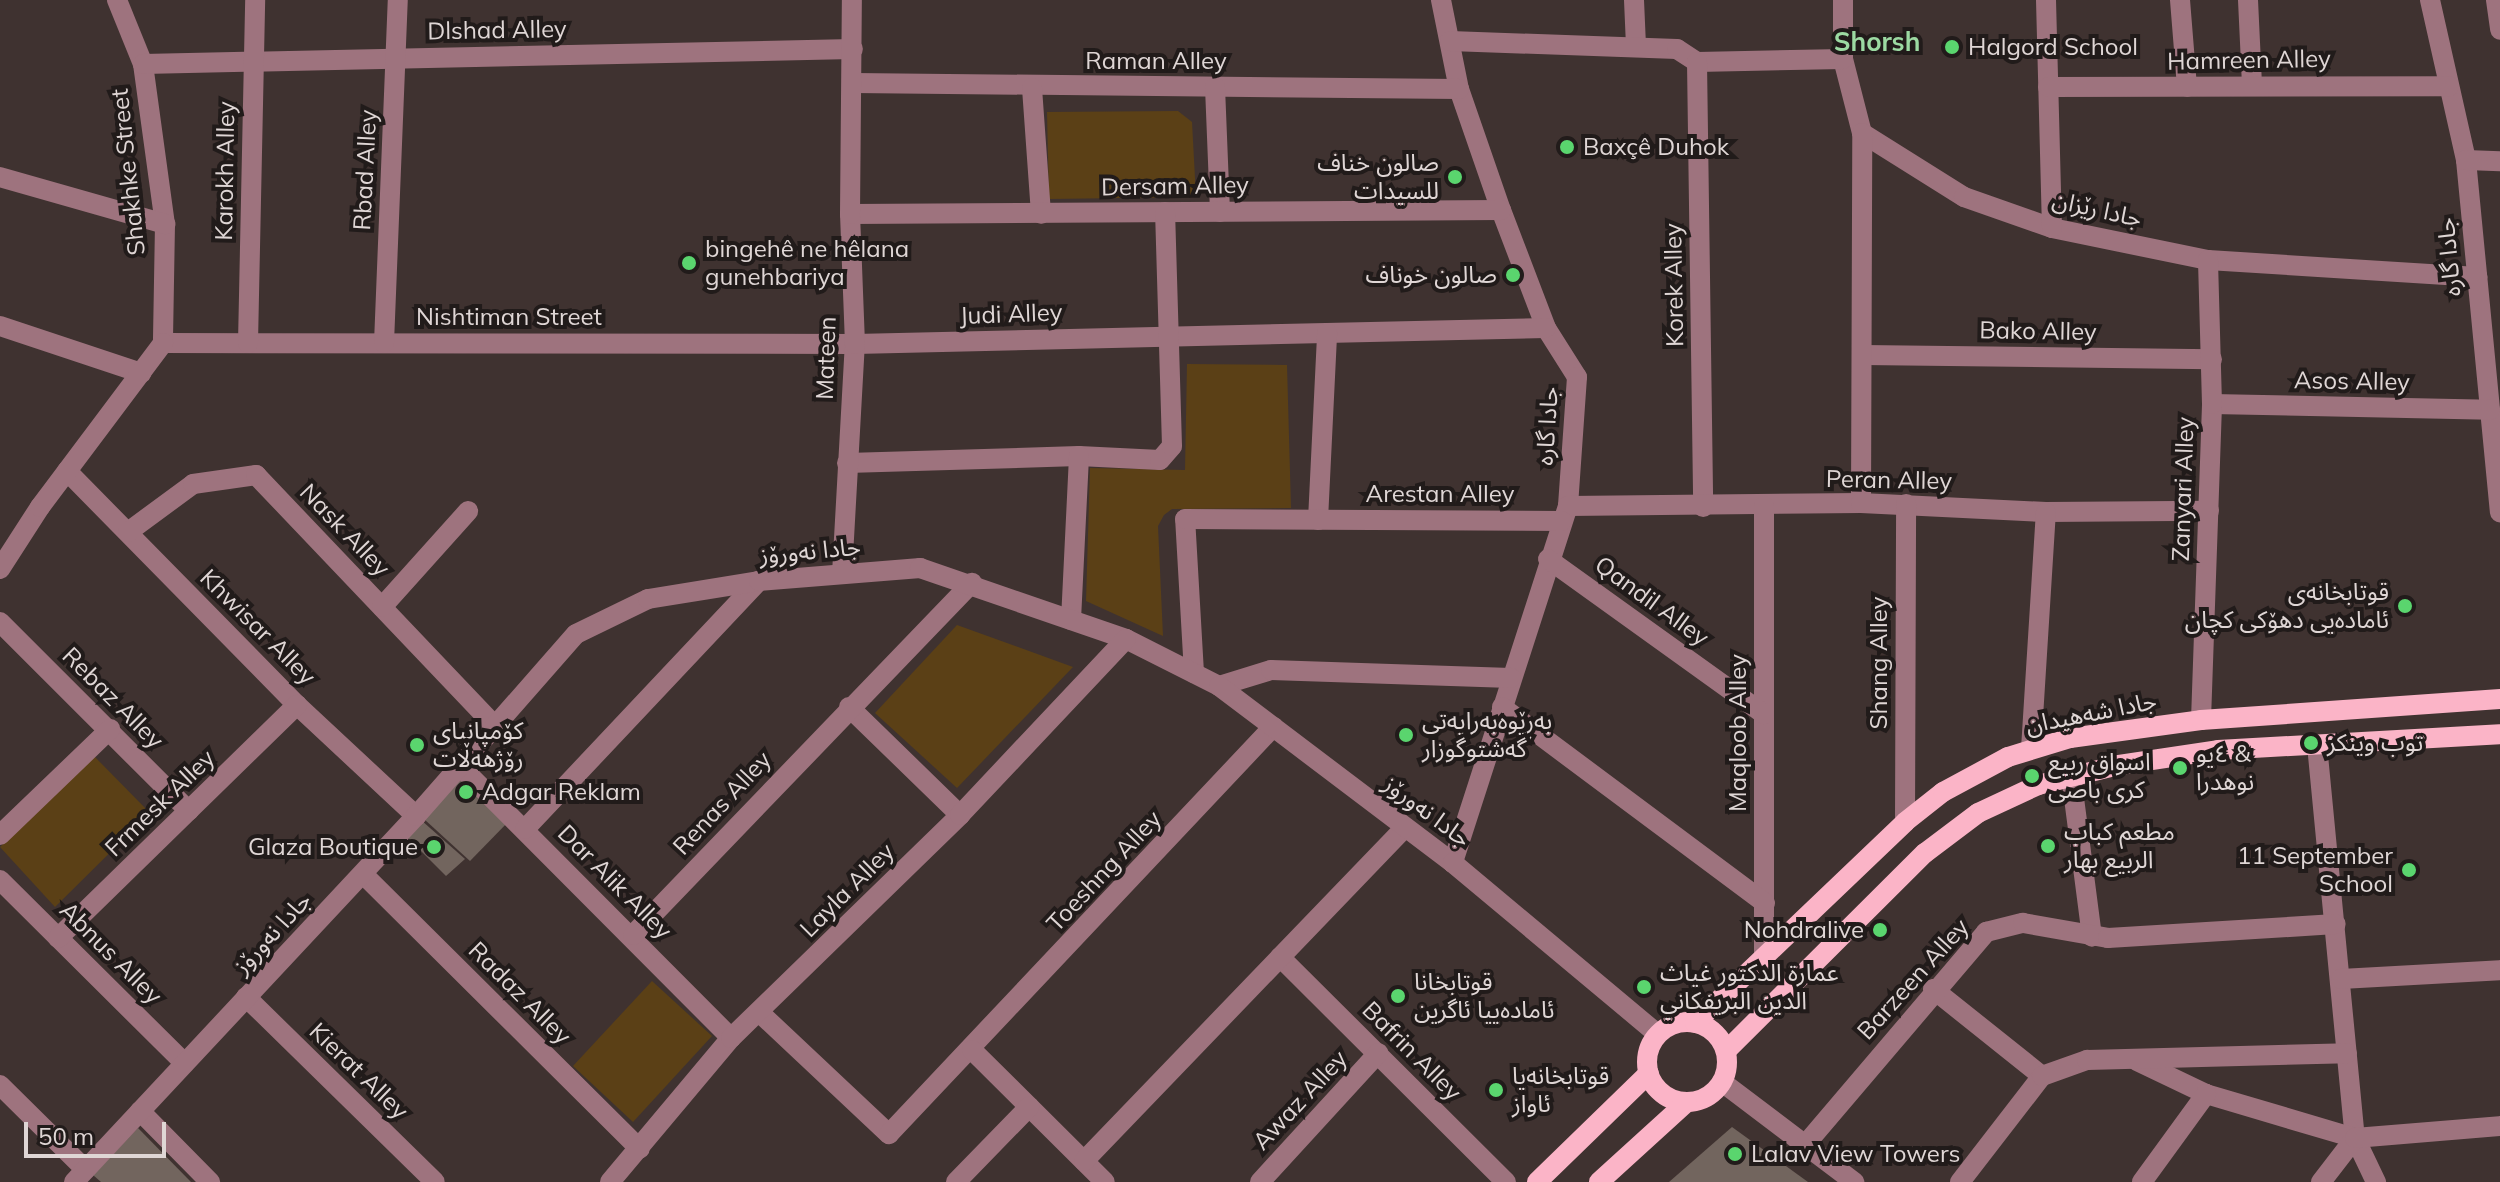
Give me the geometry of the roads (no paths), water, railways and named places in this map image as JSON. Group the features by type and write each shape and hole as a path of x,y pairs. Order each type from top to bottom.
{"main road":[{"name":"جادا شەهیدان","path":"1695,1023 1905,822 1964,779 2031,749 2201,720 2500,699"},
{"path":"2433,738 2428,724 2434,703"},
{"path":"2357,742 2363,722 2359,709"},
{"path":"1599,1182 1687,1102 1707,1096 1722,1082 1726,1051 1950,832 2008,798 2071,775 2218,750 2500,734"},
{"path":"1537,1182 1649,1073 1656,1033 1695,1023 1714,1032 1726,1051"},
{"path":"1649,1073 1663,1093 1687,1102"}],"street":[{"name":"Shakhke Street","path":"117,0 143,64 165,224 163,343"},
{"name":"Karokh Alley","path":"248,343 255,0"},
{"name":"Rbad Alley","path":"384,343 398,0"},
{"name":"Mateen","path":"842,574 855,344 850,214 852,0"},
{"name":"جادا گارە","path":"1441,0 1459,89 1501,210 1546,328 1577,377 1565,513 1453,863"},
{"path":"1634,0 1636,46"},
{"path":"1843,0 1843,59 1862,133 1861,503"},
{"path":"2046,0 2052,228"},
{"path":"2180,0 2187,87"},
{"path":"2248,0 2252,84"},
{"name":"جادا گارە","path":"2430,0 2466,160 2477,277 2492,356 2490,410 2498,466 2500,512"},
{"path":"2496,0 2500,30"},
{"path":"1450,41 1677,49 1697,62 1843,59"},
{"name":"Dlshad Alley","path":"143,64 853,49"},
{"name":"Korek Alley","path":"1697,62 1703,507"},
{"name":"Raman Alley","path":"853,83 1032,88 1459,89"},
{"name":"Hamreen Alley","path":"2048,87 2252,84 2449,86"},
{"path":"1215,87 1220,212"},
{"path":"1032,88 1041,214"},
{"name":"جادا رێزان","path":"1862,133 1964,197 2052,228 2208,260 2477,277"},
{"path":"2466,160 2500,161"},
{"path":"0,177 165,224"},
{"name":"Dersam Alley","path":"850,214 1501,210"},
{"path":"847,463 1079,456 1160,460 1172,446 1165,212"},
{"name":"Zanyari Alley","path":"2201,720 2212,404 2208,260"},
{"path":"0,326 141,373"},
{"name":"Judi Alley","path":"855,344 1546,328"},
{"path":"1318,520 1327,333"},
{"path":"0,569 67,471 163,343"},
{"name":"Nishtiman Street","path":"163,343 855,344"},
{"name":"Bako Alley","path":"1863,355 2212,359"},
{"name":"Asos Alley","path":"2212,404 2490,410"},
{"path":"1071,620 1079,456"},
{"name":"Khwisar Alley","path":"67,471 297,705 416,816"},
{"name":"Nask Alley","path":"128,532 193,484 256,475 495,726"},
{"name":"Peran Alley","path":"1565,513 1861,503 2046,512 2209,511"},
{"name":"Shang Alley","path":"1905,822 1906,504"},
{"name":"Maqloob Alley","path":"1764,506 1764,960"},
{"path":"382,607 468,511"},
{"path":"2031,749 2046,512"},
{"name":"Arestan Alley","path":"1194,673 1185,519 1318,520 1565,513"},
{"name":"Qandil Alley","path":"1548,559 1764,714"},
{"name":"جادا نەورۆز","path":"80,1176 363,874 576,634 648,599 759,581 920,568 972,583 1126,639 1194,673 1219,686 1453,863 1656,1033"},
{"path":"525,829 759,581"},
{"name":"Renas Alley","path":"633,935 849,707 972,583"},
{"name":"Rebaz Alley","path":"0,622 189,811"},
{"name":"Layla Alley","path":"610,1182 731,1038 960,815 1126,639"},
{"path":"1219,686 1271,670 1511,678"},
{"name":"Frmesk Alley","path":"58,938 297,705"},
{"path":"849,707 960,815"},
{"path":"1502,707 1765,903"},
{"name":"Toeshng Alley","path":"760,1013 889,1134 972,1050 1273,727"},
{"path":"0,835 110,729"},
{"path":"2317,745 2355,1138 2376,1182"},
{"name":"Dar Alik Alley","path":"460,766 633,935 731,1038"},
{"path":"2071,775 2092,937"},
{"path":"1084,1161 1405,827"},
{"name":"Radaz Alley","path":"363,874 640,1149"},
{"name":"Abnus Alley","path":"0,880 184,1063"},
{"name":"Barzeen Alley","path":"1805,1145 1933,989 1986,932 2023,923 2092,937 2336,924"},
{"name":"Bafrin Alley","path":"1280,957 1506,1182"},
{"path":"2341,979 2500,970"},
{"path":"1933,989 2042,1076"},
{"name":"Kierat Alley","path":"246,997 435,1182"},
{"path":"972,1050 1105,1182"},
{"name":"Awaz Alley","path":"1260,1182 1378,1053"},
{"path":"1960,1182 2042,1076 2087,1060 2347,1053"},
{"path":"2135,1060 2206,1094 2355,1138 2500,1126"},
{"path":"1722,1082 1854,1182"},
{"path":"0,1085 80,1176"},
{"path":"2142,1182 2206,1094"},
{"path":"956,1182 1029,1107"},
{"path":"140,1111 210,1182"},
{"path":"2321,1182 2355,1138"}],"place":[{"name":"Halgord School","path":"1952,47"},
{"name":"Baxçê Duhok","path":"1567,147"},
{"name":"صالون خناف للسيدات","path":"1455,177"},
{"name":"bingehê ne hêlana gunehbariya","path":"689,263"},
{"name":"صالون خوناف","path":"1513,275"},
{"name":"قوتابخانەی ئامادەیی دهۆکی کچان","path":"2405,606"},
{"name":"بەڕێوەبەرایەتی گەشتوگوزار","path":"1406,735"},
{"name":"توب وينكز","path":"2311,743"},
{"name":"کۆمپانیای رۆژهەڵات","path":"417,745"},
{"name":"٤يو & نوهدرا","path":"2180,768"},
{"name":"اسواق ربيع كرى باصى","path":"2032,776"},
{"name":"Adgar Reklam","path":"466,792"},
{"name":"مطعم كباب الربيع بهار","path":"2048,846"},
{"name":"Glaza Boutique","path":"434,847"},
{"name":"11 September School","path":"2409,870"},
{"name":"Nohdralive","path":"1880,930"},
{"name":"عمارة الدكتور غياث الدين البريفكاني","path":"1644,987"},
{"name":"قوتابخانا ئامادەییا ئاگرین","path":"1398,996"},
{"name":"قوتابخانەیا ئاواز","path":"1496,1090"},
{"name":"Lalav View Towers","path":"1735,1154"}],"district":[{"name":"Shorsh","path":"1877,42"}]}
